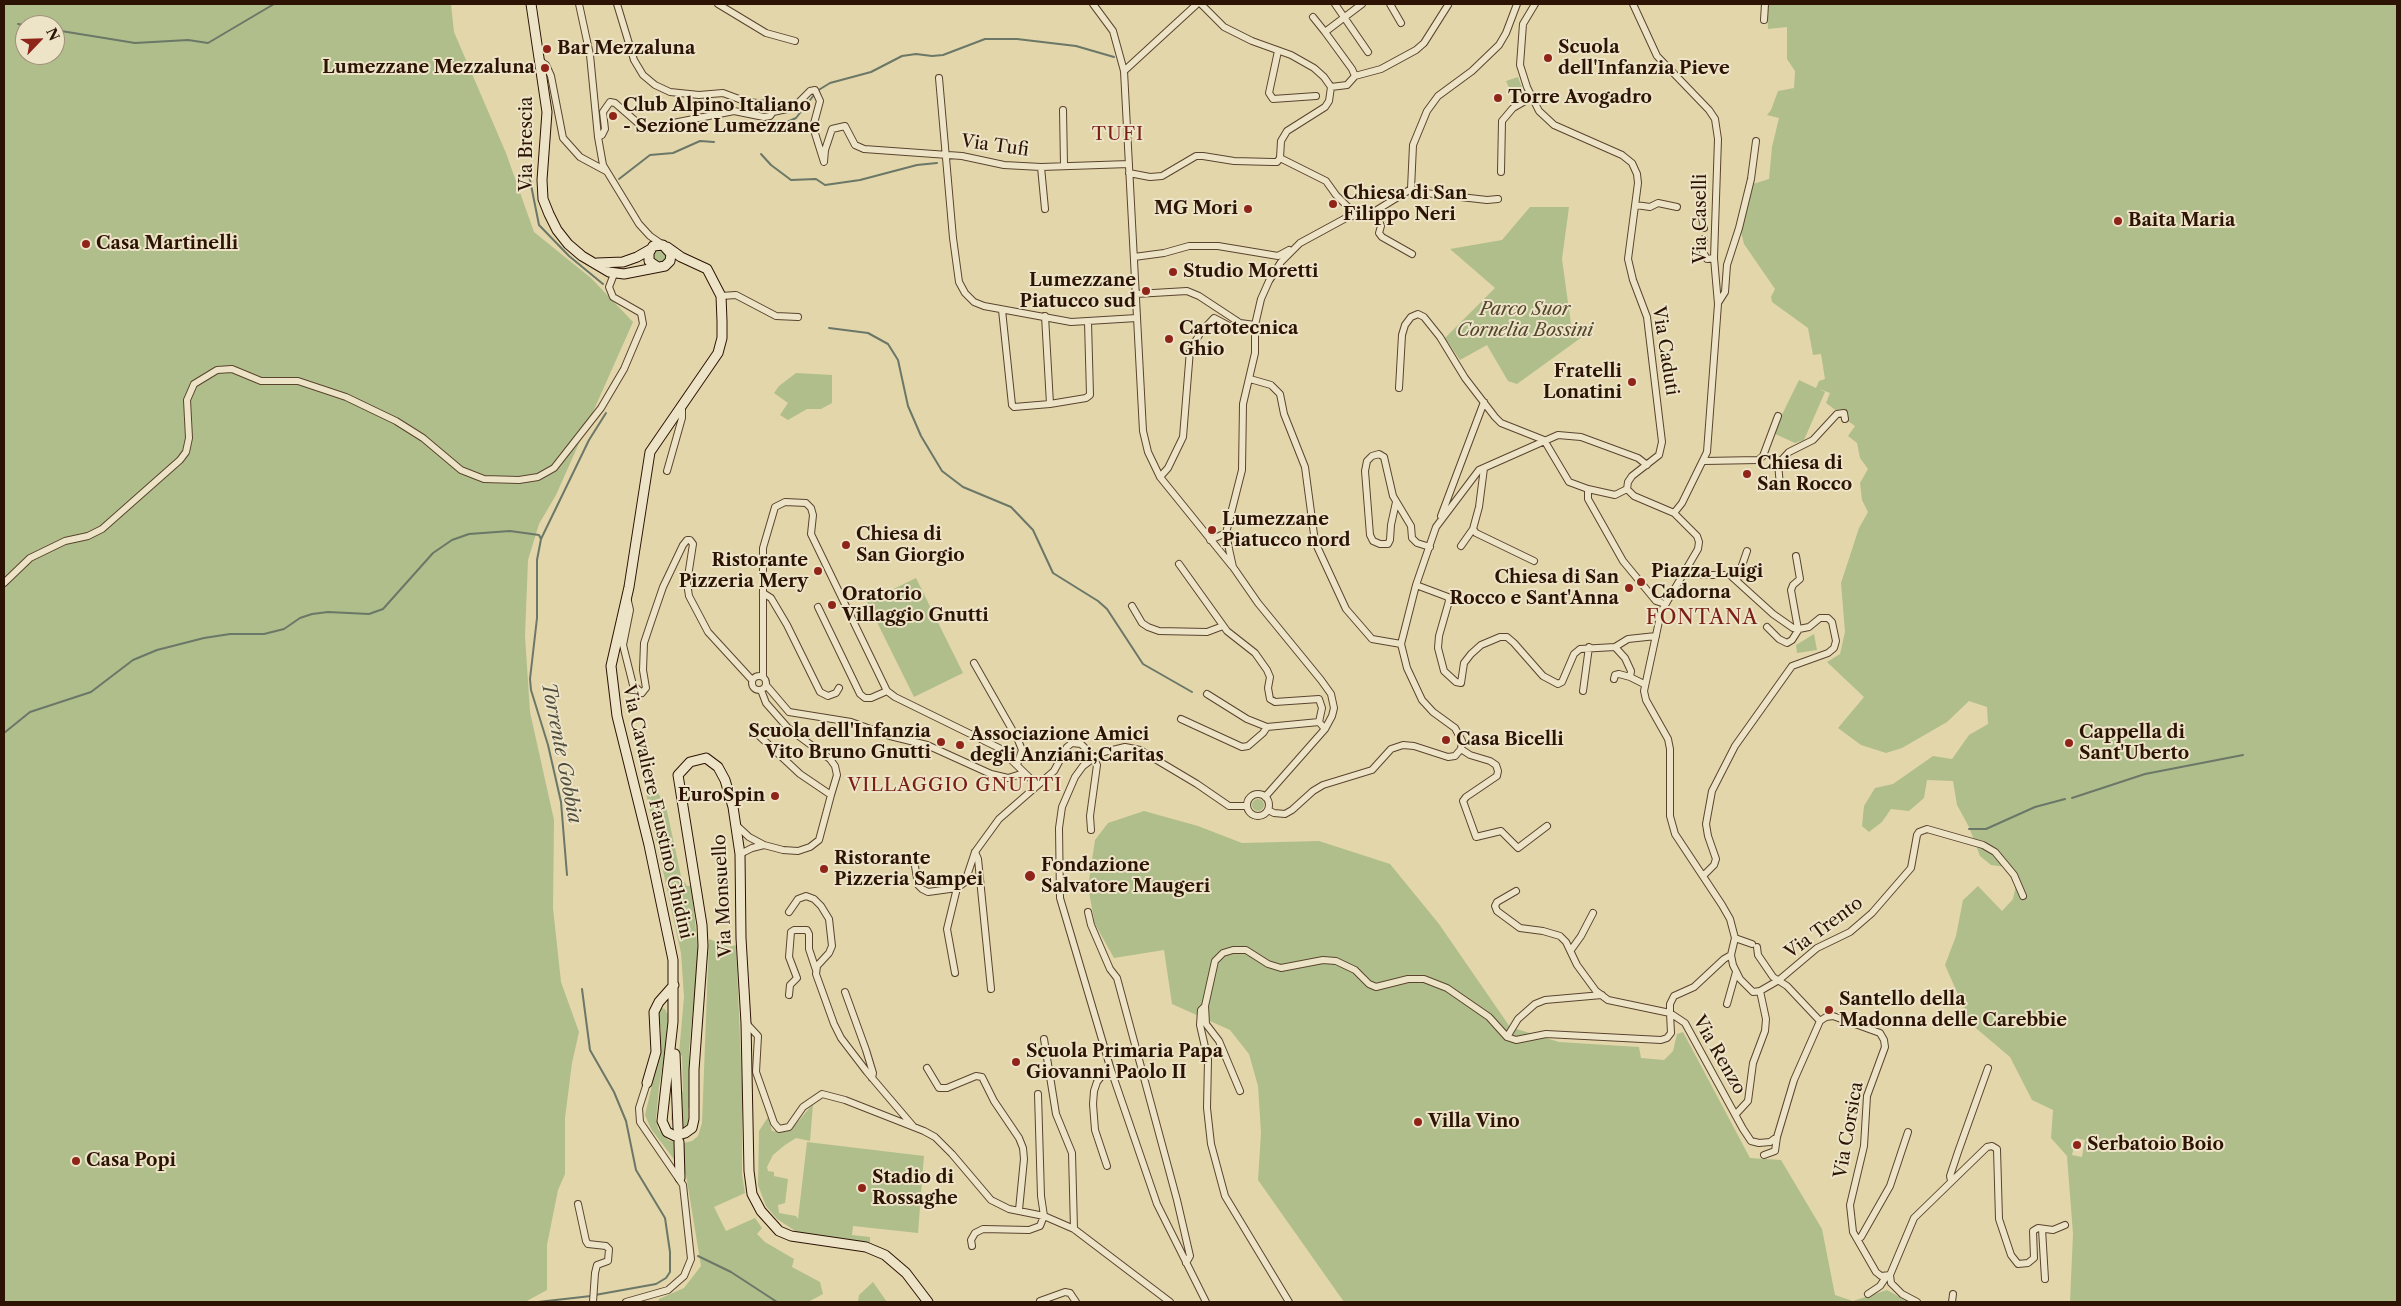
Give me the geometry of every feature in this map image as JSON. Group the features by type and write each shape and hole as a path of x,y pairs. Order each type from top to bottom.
{"main road":[{"name":"Via Brescia","path":"531,4 547,112 542,170 543,199 557,230 568,244 582,256 614,274"},
{"path":"614,274 631,260 656,245 665,246 671,257 668,264"},
{"name":"Via Cavaliere Faustino Ghidini","path":"665,246 681,257 706,269 721,296 722,338 718,353 655,444 647,462 626,596 615,644 611,680 617,716 643,818 673,960 673,1003"},
{"path":"651,249 648,257 656,266"},
{"path":"614,274 624,274 656,266 662,267 681,257"},
{"path":"597,263 631,260"},
{"name":"Via Monsuello","path":"673,1003 673,1020 662,1121 667,1132 675,1136 685,1133 692,1128 694,1119 694,1070 703,946 698,892 678,786 678,775 683,767 690,762 706,758 718,766 725,780 736,825 740,854 749,1171 752,1194 761,1211 779,1231 791,1236 866,1247 885,1255 906,1273 928,1302"},
{"path":"648,1083 656,1052 654,1016 659,1002 674,984"},
{"path":"659,1002 673,1003"},
{"path":"673,1020 678,1128"},
{"path":"679,1142 680,1178"}],"street":[{"path":"579,4 590,55 598,137 606,171 628,208 650,236 665,246"},
{"path":"598,137 602,135 605,129 603,112 610,102 615,103 639,124 648,128 728,112 764,117 770,116 773,112 768,104 747,102 723,92 700,95 670,92 655,86 643,75 634,60 618,4"},
{"path":"718,4 766,33 795,41"},
{"path":"1093,4 1113,31 1124,71 1144,431 1148,452 1160,477 1233,567 1258,603 1331,694 1334,708 1325,728 1265,797"},
{"path":"1124,71 1197,4"},
{"path":"1129,173 1150,177 1162,176 1196,156 1234,161 1277,162 1280,158 1281,141 1287,131 1325,107 1329,101 1331,87 1314,68 1224,27 1201,4"},
{"path":"1335,4 1368,52"},
{"path":"1325,32 1362,4"},
{"path":"1390,4 1401,23"},
{"path":"1411,189 1413,145 1427,111 1438,96 1472,71 1499,45 1506,33 1517,4"},
{"name":"Via Caduti","path":"1535,4 1523,24 1520,65 1539,110 1554,126 1610,149 1632,163 1638,183 1628,259 1633,280 1647,317 1662,442 1659,455 1632,476 1628,482 1627,489"},
{"name":"Via Caselli","path":"1633,4 1657,56 1709,110 1714,119 1718,139 1714,258 1718,304 1710,414 1704,462 1682,503 1674,513"},
{"path":"1764,20 1765,4"},
{"path":"1331,87 1347,85 1355,76 1381,69 1416,50 1424,43 1448,5"},
{"path":"1313,17 1352,69 1355,76"},
{"path":"1278,51 1269,93 1273,99 1316,96"},
{"path":"539,60 546,65 551,76 563,138 580,157 606,171"},
{"name":"Via Tufi","path":"939,78 946,154"},
{"name":"Via Tufi","path":"773,112 792,106 810,91 816,92 820,101 813,127 824,162 825,150 832,129 845,126 855,145 864,149 946,154 1004,165 1041,167 1129,164"},
{"path":"1501,172 1502,120 1513,108 1532,97"},
{"path":"1063,110 1064,165"},
{"path":"1718,304 1724,292 1726,265 1739,228 1751,179 1756,141"},
{"path":"946,154 959,282 965,293 974,302 1002,310 1046,316 1071,322 1137,318"},
{"path":"1280,158 1326,181 1336,195 1356,214"},
{"name":"Via Tufi","path":"1041,167 1045,209"},
{"path":"1134,256 1164,253 1189,246 1218,246 1278,256 1346,218 1356,214 1372,213 1411,189 1425,193 1487,200 1498,199"},
{"path":"1636,205 1650,207 1658,203 1677,207"},
{"path":"1372,213 1378,218 1381,226 1379,234 1412,254"},
{"path":"1700,213 1704,228"},
{"path":"650,236 651,249"},
{"path":"1704,238 1703,252 1707,259 1714,258"},
{"path":"1233,567 1226,533 1242,470 1243,404 1255,353 1255,325 1264,290 1288,253 1296,246"},
{"path":"4,583 30,558 65,541 88,536 102,529 180,460 186,452 189,438 187,400 194,384 217,370 232,369 261,382 298,381 346,397 396,421 423,438 462,470 484,479 519,480 538,477 554,468 601,408 624,369 643,324 641,313 613,297 609,287 614,274"},
{"path":"1136,294 1186,291 1199,296 1237,321 1255,325"},
{"path":"721,296 736,295 776,316 798,317"},
{"path":"1002,310 1012,404 1014,407 1050,404 1086,398 1090,395 1088,322"},
{"path":"1398,388 1402,335 1405,325 1411,317 1418,314 1424,317 1440,337 1465,378 1501,423 1544,440 1569,482 1588,489 1615,495 1627,489 1634,496 1674,513 1697,536 1699,542 1698,549 1665,604 1656,636 1653,656 1644,684 1646,700 1668,739 1670,749 1670,816 1675,834 1730,920 1735,938 1731,955 1736,972 1752,992 1760,991 1779,980"},
{"path":"1046,316 1050,404"},
{"path":"1160,477 1168,468 1182,436 1190,350 1201,332 1214,318 1232,327 1237,321"},
{"path":"1250,380 1271,385 1280,394 1284,414 1305,467 1315,542 1346,609 1372,638 1401,644"},
{"path":"1268,810 1274,813 1285,814 1323,785 1372,770 1391,748 1403,745 1414,746 1448,757 1454,756 1461,749 1462,741 1455,728 1433,712 1422,700 1406,668 1401,644 1416,585 1443,506 1484,402"},
{"path":"667,471 670,453 682,418 683,405"},
{"path":"1780,485 1778,464 1789,452 1813,440 1837,414 1844,414 1845,420"},
{"path":"1704,462 1758,460 1763,456 1778,416"},
{"path":"1439,522 1479,470 1558,435 1581,438 1638,458 1647,465"},
{"path":"1396,502 1388,544 1384,545 1373,541 1370,535 1365,471 1367,461 1372,456 1379,454 1384,457 1391,490 1410,526 1412,538 1417,543 1430,547"},
{"path":"1461,546 1473,529 1479,507 1484,468"},
{"path":"1588,489 1588,499 1624,562 1656,601 1665,604"},
{"path":"736,825 749,837 764,845 783,850 798,851 810,847 819,840 823,830 837,775 836,766 830,759 788,728 766,703 763,677 763,548 772,511 779,504 785,502 806,503 811,508 813,515 811,534 887,691 895,697 999,748 1036,784"},
{"path":"1473,529 1534,561"},
{"path":"1210,540 1226,533"},
{"path":"626,596 630,610 622,645 633,685 642,693 646,688 644,670 646,636 663,588 686,540 690,540 694,544 687,588 701,621 752,680 754,689 764,687"},
{"path":"1737,580 1747,551"},
{"path":"1767,627 1787,643 1792,640 1799,629 1792,590 1792,587 1800,579 1796,556"},
{"path":"1179,564 1223,626 1255,653 1267,670 1270,677 1268,688 1270,699 1275,702 1319,699 1322,708 1319,722"},
{"path":"1685,572 1693,575 1724,574 1737,580 1773,614 1793,628 1809,627 1820,618 1828,618 1832,622 1836,641 1834,648 1828,653 1792,666 1734,746 1712,791 1706,824 1716,859 1714,865 1703,876"},
{"path":"1416,585 1448,597 1449,601 1439,636 1438,648 1444,671 1456,682 1461,683 1464,663 1471,654 1481,645 1500,637 1507,637 1544,676 1558,684 1562,682 1576,651 1589,647 1615,648 1628,639 1656,636"},
{"path":"763,593 771,598 779,611 820,692 828,696 836,693 839,688"},
{"path":"1132,606 1142,622 1148,627 1159,631 1207,632 1223,626"},
{"path":"818,607 860,694 865,698 871,698 887,691"},
{"path":"1583,691 1589,647"},
{"path":"1615,648 1625,658 1631,671 1630,677"},
{"path":"974,664 1020,745 1022,750 1017,765"},
{"path":"1614,679 1615,675 1619,674 1644,684"},
{"path":"752,680 758,676 763,677"},
{"path":"764,687 789,712 851,722 890,736 927,745 991,774 1008,778 1024,773"},
{"path":"1208,694 1247,719 1267,727 1319,722"},
{"path":"1182,719 1242,747 1248,746 1267,727"},
{"path":"1319,722 1325,728"},
{"path":"754,731 800,774 831,795"},
{"path":"915,866 918,885 928,892 957,888 965,882 975,852 999,819 1036,784 1054,771 1067,747 1072,743 1081,744 1093,756 1096,765 1090,816 1091,830"},
{"path":"1206,1302 1157,1204 1111,1070 1060,898 1058,852 1062,807 1075,777 1093,756 1125,747 1140,750 1230,806 1247,806"},
{"path":"1461,749 1470,755 1490,761 1496,765 1498,771 1497,776 1463,801 1476,836 1501,832 1518,848 1548,826"},
{"path":"1255,794 1265,797 1269,803 1268,810 1262,815 1250,812 1247,806 1249,799 1255,794"},
{"name":"Via Trento","path":"1779,980 1817,948 1850,932 1872,913 1911,868 1917,835 1923,830 1932,829 1983,845 1994,852 2014,875 2023,896"},
{"path":"740,854 764,845"},
{"path":"975,852 978,859 991,989"},
{"path":"955,973 947,929 957,888"},
{"path":"1240,1091 1219,1041 1206,1024 1205,1006 1210,977 1216,961 1223,953 1233,950 1246,950 1268,964 1281,968 1316,961 1336,961 1355,970 1369,984 1376,987 1408,979 1435,982 1489,1017 1507,1037 1516,1040 1546,1034 1661,1040 1671,1034 1670,1013 1608,1000 1596,991 1577,965 1571,950 1560,936 1543,931 1520,928 1497,911 1495,906 1497,902 1516,891"},
{"path":"790,912 798,899 806,896 814,898 829,919 832,946 816,970"},
{"path":"1088,912 1110,970 1117,978 1178,1200 1190,1256 1186,1263"},
{"path":"1571,950 1593,913"},
{"path":"789,995 790,985 797,978 789,957 790,932 794,930 807,930 809,934 809,949 841,1038 914,1127"},
{"path":"1735,938 1754,945 1773,977 1779,980 1820,1021 1794,1080 1777,1137 1775,1151 1764,1155"},
{"name":"Via Renzo","path":"1731,955 1724,959 1694,987 1674,996 1670,1004 1670,1013 1685,1023 1736,1114"},
{"path":"1727,1004 1736,972"},
{"path":"1760,991 1766,1019 1765,1031 1753,1063 1748,1101 1736,1114 1743,1129 1752,1141 1759,1143 1770,1142 1777,1137"},
{"path":"845,992 868,1057 873,1073 872,1078"},
{"path":"1507,1037 1522,1014 1534,1004 1545,1000 1602,995"},
{"path":"1205,1006 1201,1010 1200,1025 1208,1060 1207,1108 1211,1144 1220,1181 1225,1196 1289,1302"},
{"name":"Via Corsica","path":"1820,1021 1826,1017 1833,1016 1880,1034 1884,1040 1885,1047 1867,1096 1864,1146 1850,1205 1853,1232 1876,1272 1888,1276 1891,1283 1902,1294 1918,1302"},
{"path":"746,1023 758,1036 756,1072 774,1123 779,1129 789,1127 803,1107 822,1094 846,1100 914,1127 935,1137 960,1162 986,1196 1009,1209 1044,1216 1074,1229 1170,1302"},
{"path":"1044,1039 1056,1114 1072,1153 1074,1229"},
{"path":"927,1068 939,1088 947,1088 976,1076 982,1077 994,1101 1019,1138 1023,1148 1024,1159 1019,1210"},
{"path":"1951,1181 1950,1176 1988,1068"},
{"path":"1106,1166 1095,1130 1093,1104 1097,1082 1103,1074 1111,1070"},
{"path":"626,1302 668,1290 680,1281 690,1266 691,1259 685,1191 680,1178 640,1122 640,1108 648,1083"},
{"path":"972,1246 971,1240 975,1233 983,1229 1029,1230 1040,1226 1044,1216 1041,1196 1038,1094"},
{"path":"1857,1239 1861,1237 1890,1186 1906,1143 1908,1132"},
{"path":"1868,1294 1880,1286 1888,1276 1914,1218 1951,1181 1987,1148 1992,1146 1997,1149 1998,1156 1999,1219 2011,1255 2018,1264 2028,1263 2034,1258 2033,1231 2042,1229 2053,1230 2065,1225"},
{"path":"578,1204 586,1242 588,1244 606,1246 609,1249 608,1261 598,1265 593,1302"},
{"path":"2042,1229 2046,1279"},
{"path":"1040,1301 1065,1292 1070,1293 1076,1302"},
{"path":"1952,1302 1953,1294"}],"green space":[{"path":"4,4 451,4 454,32 506,153 534,232 591,278 633,322 556,495 539,524 528,560 525,636 530,712 554,820 553,908 561,982 579,1032 572,1063 565,1118 565,1174 558,1190 547,1245 547,1290 525,1302 4,1302"},
{"path":"1767,4 2397,4 2397,1302 2070,1302 2073,1234 2067,1156 2051,1138 2053,1110 2032,1100 2010,1057 1971,1024 1945,965 1956,936 1963,900 1978,886 2002,911 2013,899 2016,885 2013,868 1991,865 1980,856 1969,827 1957,805 1953,781 1927,780 1924,798 1909,811 1891,809 1882,822 1869,832 1862,826 1864,806 1875,788 1893,784 1933,756 1952,759 1969,735 1988,724 1987,707 1969,701 1947,722 1902,748 1886,753 1861,745 1838,728 1864,697 1827,662 1840,654 1845,632 1841,583 1859,528 1868,512 1862,500 1860,483 1868,469 1860,458 1857,443 1848,436 1855,426 1848,421 1848,414 1838,412 1826,403 1830,393 1819,389 1825,392 1804,440 1795,443 1773,433 1799,380 1816,388 1819,381 1825,379 1821,354 1813,355 1808,328 1772,302 1771,297 1775,289 1744,244 1741,232 1753,184 1769,179 1772,147 1779,118 1767,115 1771,110 1778,91 1794,88 1795,71 1787,59 1787,27 1768,29","holes":["2076,1138 2085,1140 2082,1157 2072,1155"]},
{"path":"1518,77 1522,88 1513,89 1511,92 1506,81"},
{"name":"Parco Suor Cornelia Bossini","path":"1530,207 1569,207 1562,259 1571,324 1582,337 1517,384 1508,381 1487,345 1460,360 1445,338 1495,288 1450,249 1502,240"},
{"path":"662,248 667,257 660,264 653,260 653,252"},
{"path":"796,373 832,375 832,403 821,409 807,409 788,420 780,415 788,403 774,393 779,386"},
{"path":"916,578 963,673 914,697 867,602"},
{"path":"1814,634 1817,650 1797,653 1796,645"},
{"path":"646,775 655,786 667,811 681,876 687,886 691,886 694,910 698,954 689,1052 690,1108 688,1108 688,1124 683,1128 676,1126 671,1119 674,1094 683,1091 682,1056 679,1053 684,997 681,953 646,793"},
{"path":"1260,799 1263,800 1263,810 1256,811 1253,810 1252,803 1253,800"},
{"path":"1144,811 1198,826 1242,843 1319,841 1390,864 1439,924 1510,1027 1559,1042 1639,1047 1641,1058 1664,1060 1673,1051 1677,1034 1683,1032 1750,1158 1781,1160 1822,1229 1835,1295 1853,1301 1887,1290 1909,1302 1344,1302 1258,1180 1261,1133 1258,1086 1249,1054 1230,1030 1172,1004 1164,950 1114,958 1095,924 1088,887 1095,840 1108,823"},
{"path":"709,939 729,947 736,945 742,1085 742,1174 745,1193 714,1207 726,1231 755,1218 762,1228 757,1234 765,1242 794,1259 792,1267 820,1282 823,1294 808,1302 658,1302 659,1299 684,1288 701,1266 686,1175 651,1129 645,1115 660,1051 661,1030 658,1016 661,1008 665,1009 668,1015 669,1030 659,1087 656,1119 658,1129 668,1140 680,1144 692,1141 698,1136 702,1123"},
{"name":"Stadio di Rossaghe","path":"813,1104 810,1141 796,1138 773,1155 767,1167 768,1171 774,1172 774,1176 788,1179 785,1203 778,1205 779,1213 796,1216 798,1219 807,1142 924,1156 918,1233 853,1226 852,1235 870,1237 870,1243 797,1232 777,1219 766,1206 758,1185 759,1131 768,1117 772,1131 782,1132 795,1125"},
{"path":"873,1282 887,1302 858,1302 859,1295"}],"waterway":[{"path":"65,32 135,43 188,40 208,43 274,4"},
{"path":"817,91 830,83 871,72 902,56 916,54 943,55 985,39 1017,39 1076,46 1114,57"},
{"path":"769,130 796,118 814,95"},
{"path":"619,179 650,155 673,153 700,141 714,142"},
{"path":"761,154 771,165 791,180 816,179 825,185 860,180 917,165 937,163"},
{"name":"Torrente Gobbia","path":"531,167 529,175 539,225 569,256 603,284"},
{"path":"829,328 868,333 888,344 898,360 908,406 921,436 942,471 963,487 1011,507 1033,530 1053,573 1098,601 1107,609 1143,664 1192,692"},
{"name":"Torrente Gobbia","path":"567,875 561,802 548,745 531,690 530,679 537,618 537,560 541,539 589,440 606,413"},
{"path":"4,733 30,712 91,692 133,660 157,650 204,638 230,634 264,634 284,629 300,618 312,614 328,612 369,614 383,609 433,553 452,540 469,534 510,531 539,535 541,539"},
{"path":"2072,798 2145,774 2243,755"},
{"path":"1969,829 1986,829 2035,807 2065,799"},
{"name":"Torrente Gobbia","path":"582,989 590,1050 614,1092 626,1121 636,1170 665,1218 670,1252 670,1272 666,1278 656,1284 595,1295"},
{"path":"698,1256 731,1272 777,1302"},
{"name":"Torrente Gobbia","path":"538,1302 591,1296"}],"place":[{"name":"Bar Mezzaluna","path":"547,49"},
{"name":"Scuola dell'Infanzia Pieve","path":"1548,58"},
{"name":"Lumezzane Mezzaluna","path":"545,68"},
{"name":"Torre Avogadro","path":"1498,98"},
{"name":"Club Alpino Italiano - Sezione Lumezzane","path":"613,116"},
{"name":"Chiesa di San Filippo Neri","path":"1333,204"},
{"name":"MG Mori","path":"1248,209"},
{"name":"Baita Maria","path":"2118,221"},
{"name":"Casa Martinelli","path":"86,244"},
{"name":"Studio Moretti","path":"1173,272"},
{"name":"Lumezzane Piatucco sud","path":"1146,291"},
{"name":"Cartotecnica Ghio","path":"1169,339"},
{"name":"Fratelli Lonatini","path":"1632,382"},
{"name":"Chiesa di San Rocco","path":"1747,474"},
{"name":"Lumezzane Piatucco nord","path":"1212,530"},
{"name":"Chiesa di San Giorgio","path":"846,545"},
{"name":"Ristorante Pizzeria Mery","path":"818,571"},
{"name":"Piazza Luigi Cadorna","path":"1641,582"},
{"name":"Chiesa di San Rocco e Sant'Anna","path":"1629,588"},
{"name":"Oratorio Villaggio Gnutti","path":"832,605"},
{"name":"Casa Bicelli","path":"1446,740"},
{"name":"Scuola dell'Infanzia Vito Bruno Gnutti","path":"941,742"},
{"name":"Cappella di Sant'Uberto","path":"2069,743"},
{"name":"Associazione Amici degli Anziani;Caritas","path":"960,745"},
{"name":"EuroSpin","path":"775,796"},
{"name":"Ristorante Pizzeria Sampei","path":"824,869"},
{"name":"Fondazione Salvatore Maugeri","path":"1030,876"},
{"name":"Santello della Madonna delle Carebbie","path":"1829,1010"},
{"name":"Scuola Primaria Papa Giovanni Paolo II","path":"1016,1062"},
{"name":"Villa Vino","path":"1418,1122"},
{"name":"Serbatoio Boio","path":"2077,1145"},
{"name":"Casa Popi","path":"76,1161"},
{"name":"Stadio di Rossaghe","path":"862,1188"}],"district":[{"name":"TUFI","path":"1118,135"},
{"name":"FONTANA","path":"1702,618"},
{"name":"VILLAGGIO GNUTTI","path":"955,786"}]}
